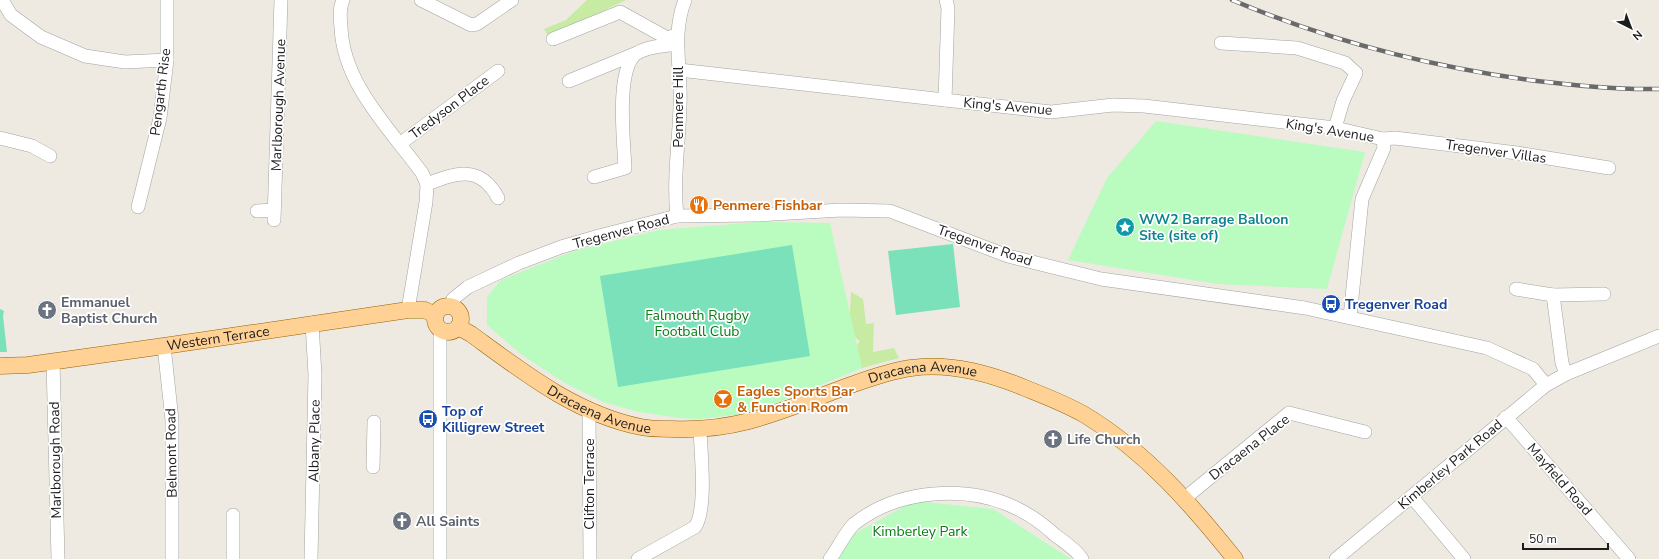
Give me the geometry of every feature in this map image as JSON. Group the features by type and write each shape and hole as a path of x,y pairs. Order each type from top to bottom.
{"main road":[{"path":"450,306 456,308 461,317 458,327 450,332 442,331 436,324 435,315 441,307 450,306"},
{"name":"Western Terrace","path":"0,366 53,361 164,346 408,310 425,310 435,315"},
{"name":"Dracaena Avenue","path":"458,327 471,334 551,390 589,410 613,420 643,428 700,431 753,421 771,416 878,376 912,368 961,368 983,372 1083,414 1132,448 1185,498 1235,559"}],"street":[{"path":"2,0 11,15 41,37 85,56 125,62 166,60"},
{"name":"Pengarth Rise","path":"138,207 160,118 166,60 167,0"},
{"name":"Marlborough Avenue","path":"256,211 274,215 281,0"},
{"path":"344,0 340,15 341,36 347,63 351,72 375,110 422,173 427,184 424,222 408,310"},
{"path":"421,0 465,22 477,24 512,0"},
{"name":"Penmere Hill","path":"677,216 680,70 677,40 680,13 685,0"},
{"path":"945,100 948,8 946,0"},
{"path":"553,39 620,12 667,38 677,40"},
{"path":"569,81 649,49 677,40"},
{"path":"1221,43 1297,48 1345,63 1356,73 1343,101 1335,128"},
{"path":"594,177 625,168 623,104 625,76 629,63 637,54"},
{"name":"King's Avenue","path":"680,70 1051,112 1113,105 1144,106 1335,128 1383,139"},
{"name":"Tredyson Place","path":"401,143 498,71"},
{"path":"0,138 32,146 50,156"},
{"name":"Tregenver Villas","path":"1383,139 1395,138 1517,153 1609,168"},
{"path":"1350,317 1362,199 1384,148 1383,139"},
{"path":"427,184 458,173 465,173 487,183 498,198"},
{"name":"Tregenver Road","path":"450,306 453,300 468,287 520,263 561,247 677,216 758,216 841,210 890,211 1008,256 1101,279 1305,308 1487,348 1533,370 1546,385"},
{"path":"1516,289 1553,295 1604,294"},
{"path":"1553,295 1562,363 1566,374"},
{"name":"Albany Place","path":"311,559 315,375 312,323"},
{"path":"440,559 440,336 442,331"},
{"name":"Kimberley Park Road","path":"1336,559 1546,385 1566,374 1659,336"},
{"name":"Belmont Road","path":"164,346 172,420 172,559"},
{"name":"Marlborough Road","path":"53,361 58,559"},
{"name":"Clifton Terrace","path":"589,410 590,559"},
{"name":"Dracaena Place","path":"1185,498 1289,413 1365,432"},
{"name":"Mayfield Road","path":"1506,417 1629,559"},
{"path":"373,467 374,422"},
{"path":"638,559 695,527 700,520 700,431"},
{"path":"830,559 852,525 874,511 915,497 954,494 975,495 995,500 1018,509 1039,521 1082,559"},
{"path":"1412,497 1464,559"},
{"path":"233,515 233,559"}],"green space":[{"path":"587,0 626,0 549,37 544,29 566,20"},
{"path":"1156,121 1365,152 1327,289 1218,284 1068,260 1107,178"},
{"name":"Falmouth Rugby Football Club","path":"758,222 830,223 862,368 752,413 699,419 680,418 639,412 603,402 565,383 522,355 487,325 487,297 501,280 574,251 659,230"},
{"path":"953,244 960,307 896,315 888,251"},
{"path":"792,245 810,356 618,387 600,276"},
{"path":"851,292 863,299 866,324 874,323 873,352 894,348 899,358 862,368 850,356 860,341 849,333"},
{"path":"0,309 4,311 3,316 7,352 0,352"},
{"name":"Kimberley Park","path":"914,501 993,509 1071,559 839,559 854,534"}],"railway":[{"path":"1232,0 1341,39 1378,50 1453,67 1561,84 1610,88 1659,89"}],"place":[{"name":"Penmere Fishbar","path":"699,205"},
{"name":"WW2 Barrage Balloon Site (site of)","path":"1125,227"},
{"name":"Tregenver Road","path":"1331,304"},
{"name":"Emmanuel Baptist Church","path":"47,310"},
{"name":"Eagles Sports Bar & Function Room","path":"723,399"},
{"name":"Top of Killigrew Street","path":"428,419"},
{"name":"Life Church","path":"1053,439"},
{"name":"All Saints","path":"402,521"}]}
